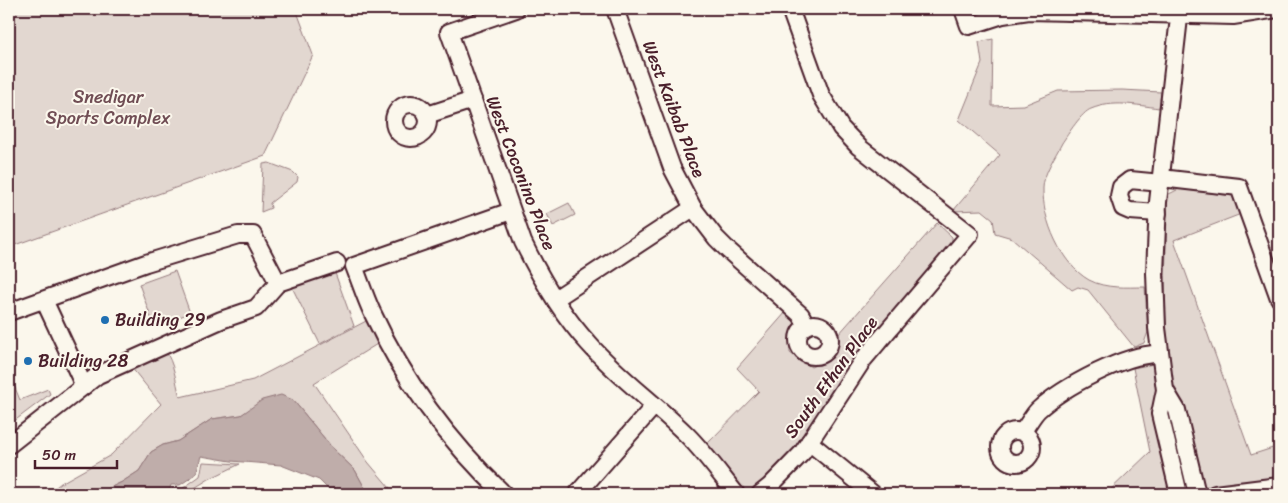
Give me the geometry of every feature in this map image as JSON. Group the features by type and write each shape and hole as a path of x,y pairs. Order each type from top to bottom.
{"street":[{"name":"West Coconino Place","path":"516,9 449,32 511,211 538,271 570,322 606,363 696,444 736,494"},
{"name":"West Kaibab Place","path":"615,9 664,147 675,175 693,208 716,238 801,314 807,326"},
{"name":"South Ethan Place","path":"760,494 802,453 864,360 970,234 859,147 841,128 820,95 790,9"},
{"path":"963,9 969,26 1003,15 1029,11 1180,12 1234,16 1277,9"},
{"path":"1179,494 1160,414 1165,390 1160,354 1155,273 1161,180 1180,12"},
{"path":"427,115 473,100"},
{"path":"1158,213 1130,212 1123,208 1119,196 1121,187 1130,180 1161,180 1239,187 1279,298"},
{"path":"554,299 693,208"},
{"path":"504,494 449,437 420,397 394,356 372,312 354,266 511,211"},
{"path":"9,312 146,263 238,235 253,235 278,283"},
{"path":"9,445 98,375 221,320 256,308 278,283 337,263"},
{"path":"44,300 84,386"},
{"path":"1022,432 1038,411 1076,383 1113,366 1144,356 1160,354"},
{"path":"1165,390 1177,410 1197,494"},
{"path":"577,494 654,406"},
{"path":"808,442 873,494"},
{"path":"1215,494 1279,486"}],"green space":[{"name":"Snedigar Sports Complex","path":"9,9 296,9 313,55 265,156 9,247"},
{"path":"993,39 992,106 1024,105 1058,91 1122,90 1161,92 1159,108 1116,104 1099,106 1087,111 1062,143 1047,171 1043,188 1046,214 1055,240 1079,273 1089,280 1102,285 1145,287 1148,332 1144,343 1134,347 1088,290 1078,287 1072,290 1012,238 995,233 993,219 982,210 953,211 1000,155 959,120 982,63 979,42"},
{"path":"269,163 293,172 298,177 297,182 270,203 271,208 261,212 263,164"},
{"path":"1179,189 1233,196 1241,214 1174,240 1251,455 1279,446 1279,480 1212,487 1205,486 1199,478 1174,387 1167,336 1165,296 1167,195"},
{"path":"569,203 575,215 553,226 547,214"},
{"path":"937,223 952,237 952,245 808,436 753,492 744,492 706,445 759,391 737,368 786,312 796,321 790,337 790,353 811,367 827,359 834,352 838,335"},
{"path":"175,271 190,313 154,326 139,284"},
{"path":"330,272 335,273 354,326 320,344 291,285"},
{"path":"370,319 382,341 314,383 368,462 395,494 368,494 355,470 334,450 293,400 255,407 241,415 212,419 178,441 163,445 151,452 139,471 97,494 47,494 61,483 111,455 161,404 131,367 164,349 173,366 180,397 253,380"},
{"path":"1153,364 1158,381 1171,494 1106,494 1150,452 1133,368"},
{"path":"9,373 20,400 48,389 50,394 9,425"},
{"path":"203,462 240,464 193,489 196,494 171,494 173,488 182,489 200,476"}],"shaded area":[{"path":"281,395 293,400 334,450 355,470 368,494 333,494 319,480 281,465 231,461 201,456 196,474 180,485 171,485 168,494 97,494 139,471 151,452 163,445 178,441 212,419 241,415 262,400"}],"place":[{"name":"Building 29","path":"105,320"},
{"name":"Building 28","path":"28,361"}]}
